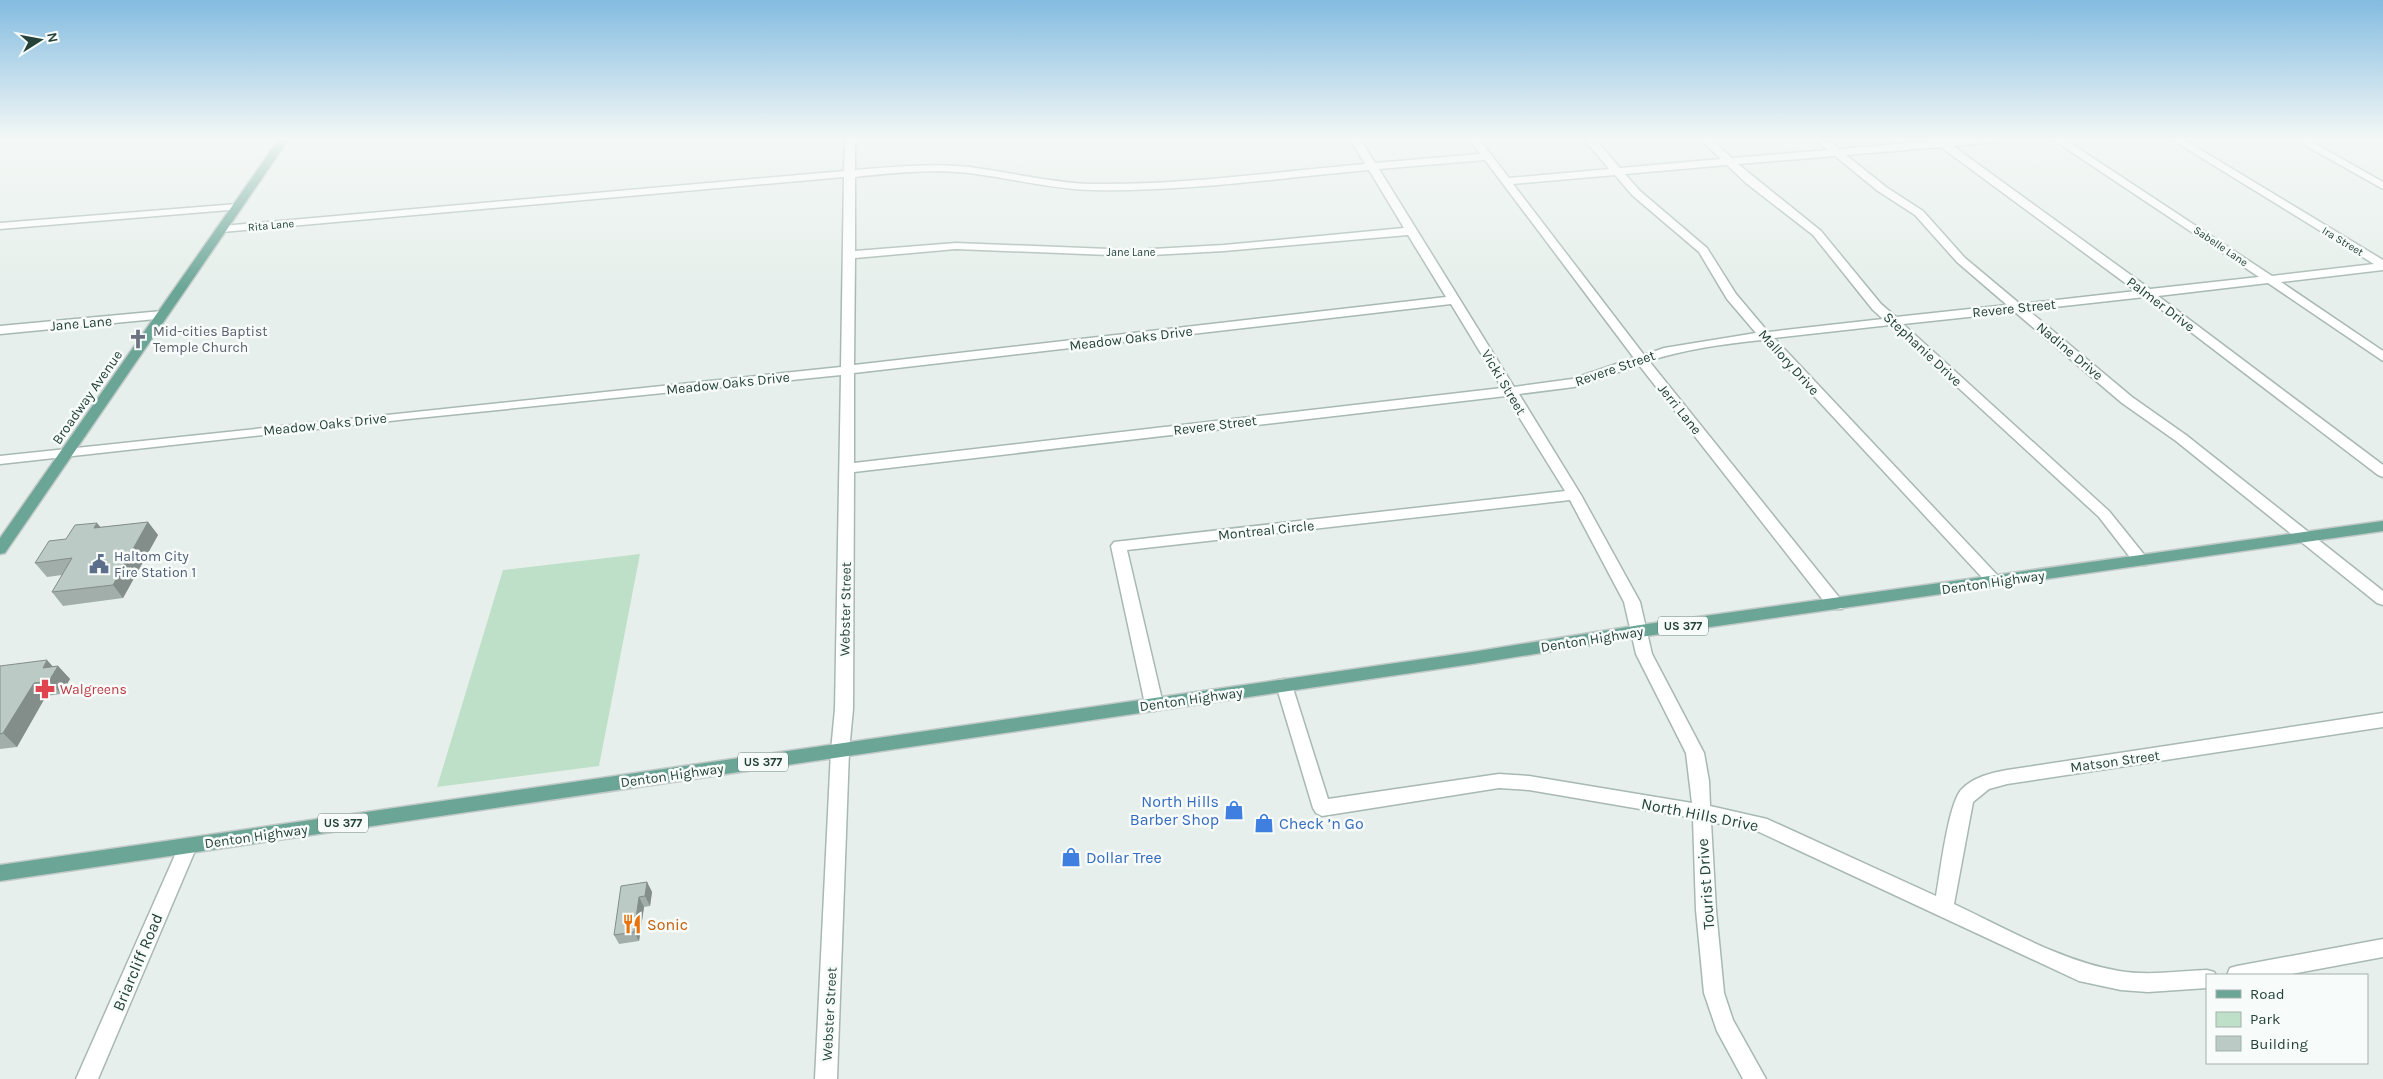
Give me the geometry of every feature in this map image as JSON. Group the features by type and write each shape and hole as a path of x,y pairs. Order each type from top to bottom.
{"main road":[{"name":"Broadway Avenue","path":"0,549 249,189"},
{"name":"Denton Highway","path":"0,873 840,751 1640,631 1836,605 2383,526"}],"street":[{"name":"Rita Lane","path":"222,230 678,189"},
{"name":"Webster Street","path":"826,1079 840,751 844,709 850,189"},
{"name":"Vicki Street","path":"1386,189 1456,300 1574,495 1632,602 1640,631"},
{"name":"Jerri Lane","path":"1512,189 1641,360 1769,518 1836,605"},
{"name":"Mallory Drive","path":"1633,189 1703,250 1731,296 1765,336 1995,582"},
{"name":"Stephanie Drive","path":"1760,189 1817,233 1858,286 2104,514 2140,561"},
{"name":"Nadine Drive","path":"1883,189 1919,213 1961,260 2127,400 2188,444 2383,599"},
{"name":"Palmer Drive","path":"2005,189 2148,293 2383,472"},
{"name":"Sabelle Lane","path":"2134,189 2383,357"},
{"name":"Ira Street","path":"2258,189 2383,266"},
{"name":"Rita Lane","path":"0,226 237,207"},
{"name":"Jane Lane","path":"849,255 956,246 1134,253 1224,248 1412,231"},
{"name":"Revere Street","path":"847,468 1574,383 1664,352 1726,340 2383,266"},
{"name":"Meadow Oaks Drive","path":"0,460 408,415 848,370 1456,300"},
{"name":"Jane Lane","path":"0,330 162,315"},
{"name":"Montreal Circle","path":"1154,704 1119,546 1574,495"},
{"name":"Tourist Drive","path":"1640,631 1644,654 1695,753 1700,781 1706,910 1714,993 1724,1024 1755,1079"},
{"name":"North Hills Drive","path":"1284,685 1322,808 1500,781 1529,783 1701,812 1760,824 1780,832 1829,858 2079,972 2121,981 2148,983 2206,979"},
{"name":"Matson Street","path":"1943,910 1964,800 1971,790 1982,783 2007,776 2383,720"},
{"name":"Briarcliff Road","path":"87,1079 188,846"},
{"path":"2242,974 2383,948"}],"green space":[{"path":"640,554 599,766 437,787 503,570"}],"building":[{"path":"148,522 113,585 52,592 72,558 35,563 49,541 66,539 75,525 97,523 94,528"},
{"path":"47,660 43,668 58,666 49,681 34,683 3,733 0,734 0,666"},
{"path":"647,882 645,896 639,897 634,932 614,935 621,886"}],"place":[{"name":"Mid-cities Baptist Temple Church","path":"138,339"},
{"name":"Haltom City Fire Station 1","path":"99,564"},
{"name":"Walgreens","path":"45,689"},
{"name":"North Hills Barber Shop","path":"1234,810"},
{"name":"Check ’n Go","path":"1264,823"},
{"name":"Dollar Tree","path":"1071,857"},
{"name":"Sonic","path":"632,924"}]}
